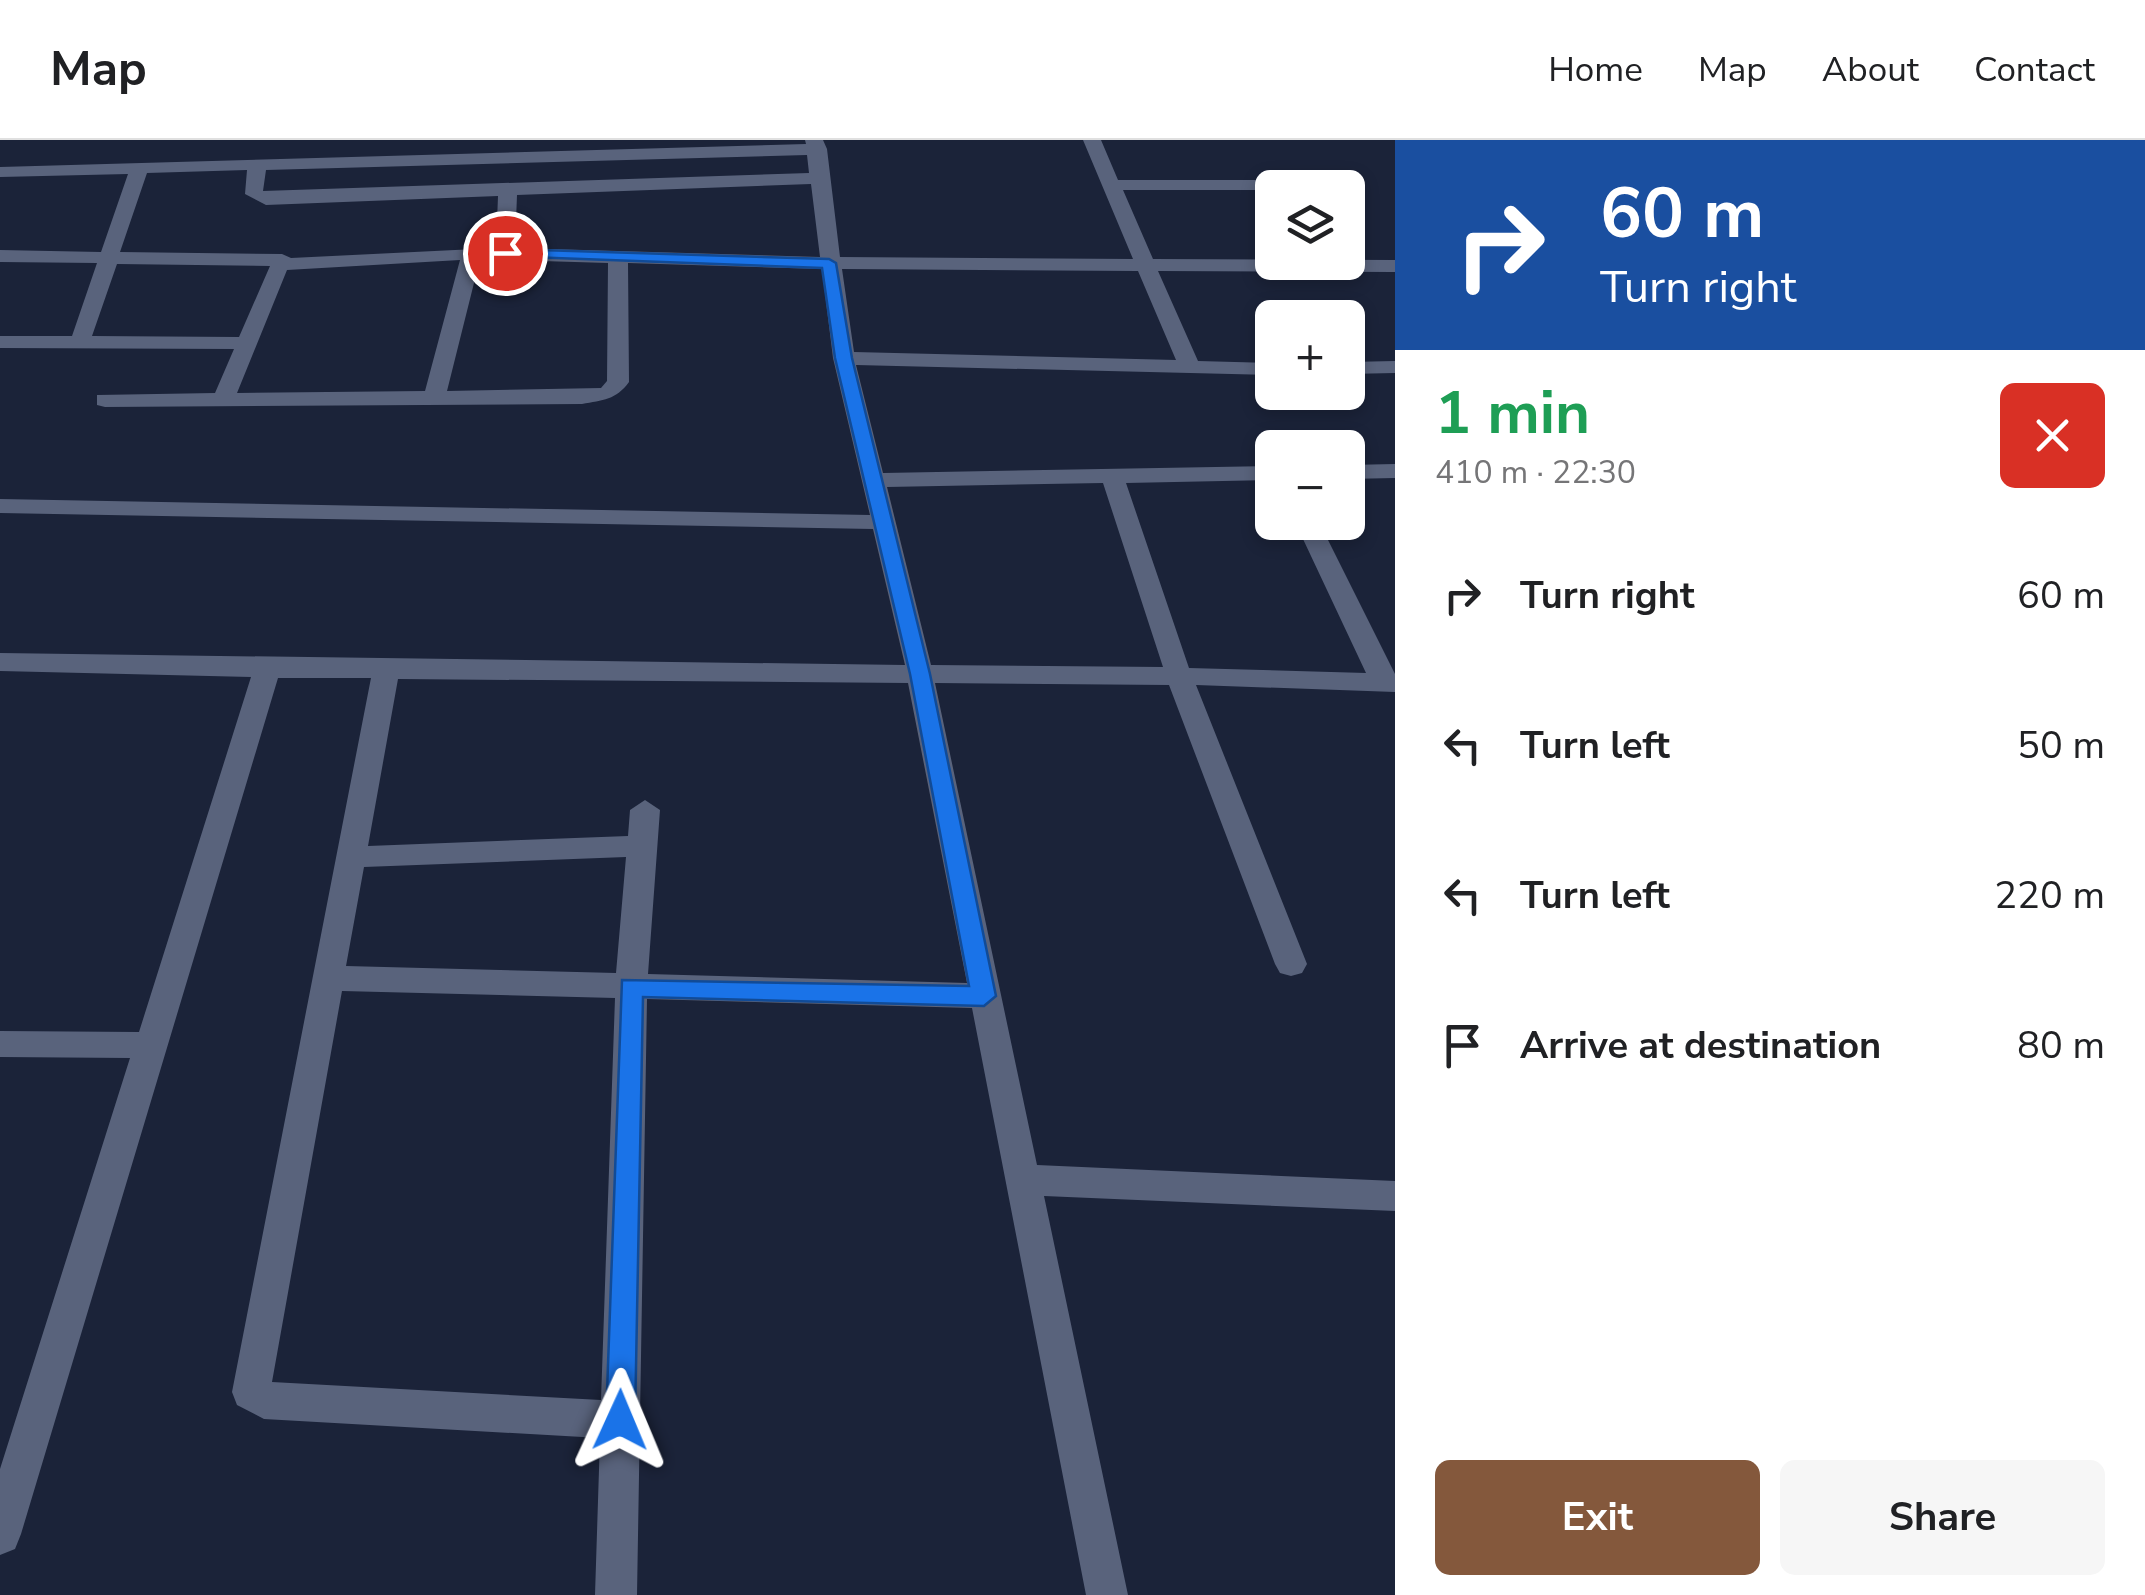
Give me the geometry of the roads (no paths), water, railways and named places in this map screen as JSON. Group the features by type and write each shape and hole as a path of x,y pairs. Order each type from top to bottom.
{"street":[{"path":"1092,140 1191,370"},
{"path":"257,166 254,194 260,199 508,187 818,156"},
{"path":"0,172 818,156"},
{"path":"818,156 844,358 920,674 1106,1595"},
{"path":"80,342 139,168"},
{"path":"1114,185 1255,185"},
{"path":"505,253 508,187"},
{"path":"434,399 472,253"},
{"path":"281,264 505,253 829,263 1395,266"},
{"path":"0,256 282,260 223,400"},
{"path":"105,400 582,397 615,387 618,257"},
{"path":"0,342 245,343"},
{"path":"844,358 1255,369"},
{"path":"1365,368 1395,367"},
{"path":"1365,472 1395,471"},
{"path":"872,480 1255,473"},
{"path":"1112,476 1179,676 1292,964"},
{"path":"0,506 882,522"},
{"path":"0,662 267,669 1179,676 1390,683 1316,540"},
{"path":"3,1512 267,669"},
{"path":"386,670 251,1392 264,1400 620,1420"},
{"path":"351,856 643,828 631,987 616,1595"},
{"path":"328,978 984,996"},
{"path":"0,1044 151,1045"},
{"path":"1022,1180 1395,1196"}]}
